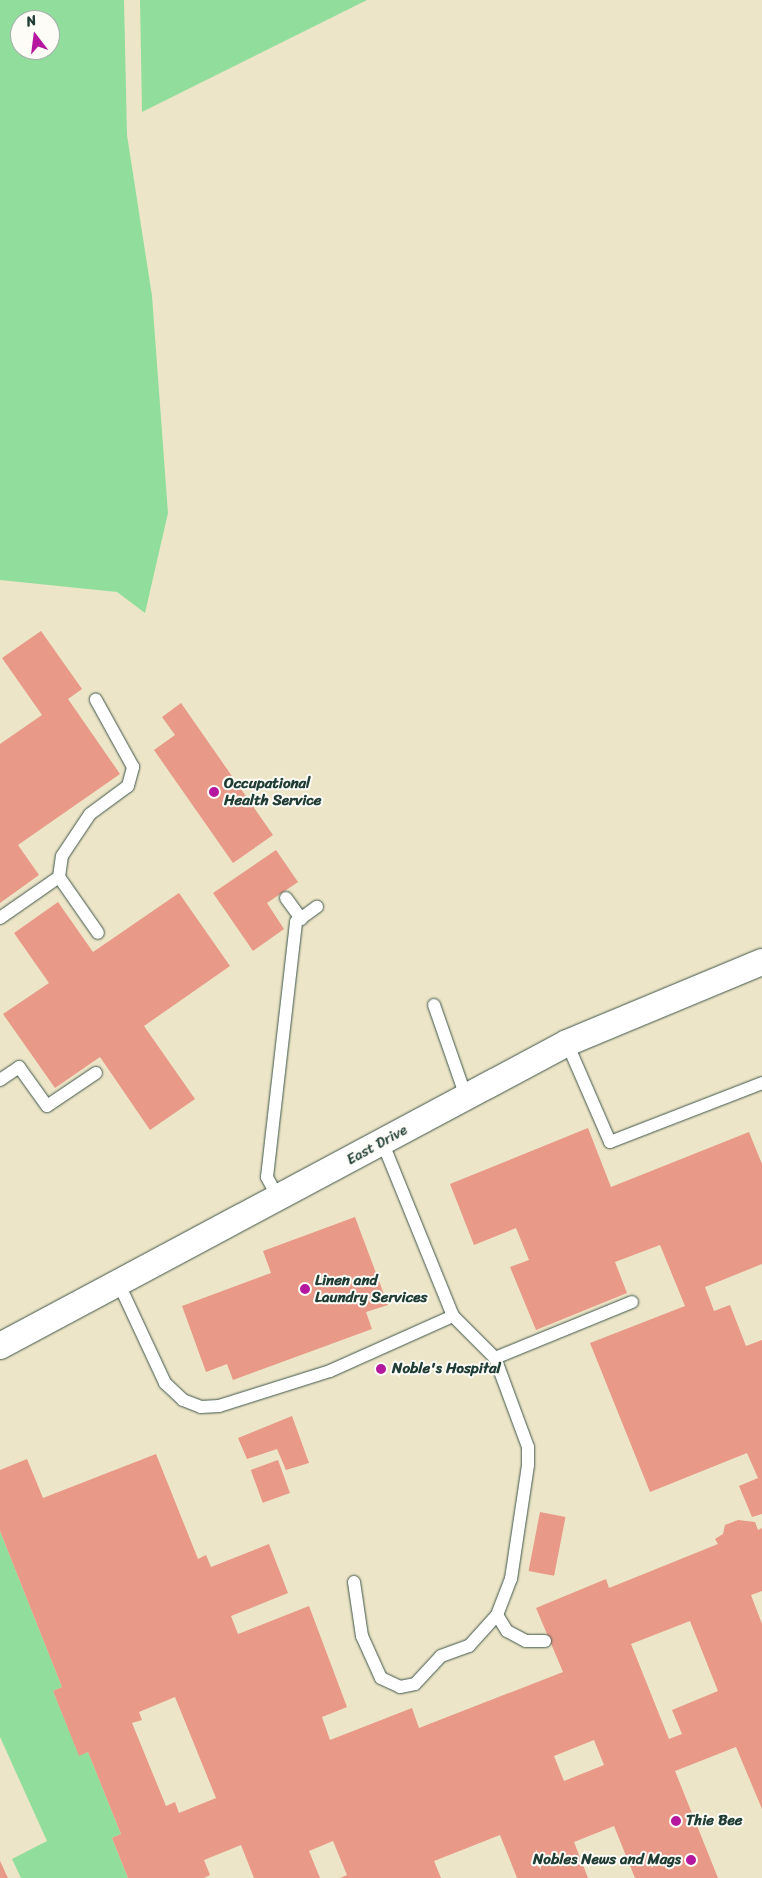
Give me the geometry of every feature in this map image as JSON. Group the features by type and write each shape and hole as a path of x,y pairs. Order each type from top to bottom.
{"street":[{"name":"East Drive","path":"0,1346 118,1282 279,1199 567,1043 762,962"}],"lane":[{"path":"96,700 133,767 128,786 90,814 76,833 62,856 59,877 98,933"},
{"path":"0,918 59,877"},
{"path":"286,898 301,918"},
{"path":"279,1199 267,1177 296,922 317,907"},
{"path":"434,1005 466,1097"},
{"path":"567,1043 610,1142 762,1084"},
{"path":"0,1080 19,1067 47,1106 96,1072"},
{"path":"354,1582 362,1636 382,1678 400,1688 414,1684 441,1656 470,1646 497,1615 511,1579 528,1447 496,1358 454,1316 382,1142"},
{"path":"118,1282 165,1383 183,1400 202,1407 219,1406 330,1370 454,1316"},
{"path":"496,1358 632,1302"},
{"path":"497,1615 507,1631 526,1641 545,1641"}],"green space":[{"path":"0,0 124,0 127,135 152,296 168,513 145,613 117,592 0,580"},
{"path":"140,0 367,0 142,112"},
{"path":"0,1531 62,1687 53,1691 79,1755 88,1752 121,1834 112,1838 128,1878 21,1878 12,1859 47,1841 0,1737"}],"building":[{"path":"41,631 82,689 68,699 120,774 18,845 39,875 0,903 0,744 42,715 2,658"},
{"name":"Occupational Health Service","path":"181,703 273,835 233,863 154,750 175,735 162,717"},
{"path":"276,850 298,882 267,903 284,929 253,951 213,893"},
{"path":"179,893 230,966 144,1026 195,1099 150,1130 100,1057 55,1088 3,1014 49,983 14,933 58,902 93,952"},
{"path":"588,1128 611,1187 749,1132 762,1164 762,1264 705,1287 714,1311 730,1305 746,1346 762,1340 762,1514 752,1517 739,1486 758,1478 747,1453 650,1492 590,1343 685,1306 660,1245 615,1262 627,1293 536,1330 510,1267 529,1260 516,1228 474,1245 450,1184"},
{"name":"Linen and Laundry Services","path":"355,1217 388,1305 366,1312 372,1329 233,1380 227,1364 206,1372 182,1306 271,1273 263,1251"},
{"path":"292,1416 309,1463 286,1470 277,1449 247,1459 238,1438"},
{"path":"156,1454 198,1559 206,1555 211,1567 269,1544 288,1593 231,1616 238,1634 309,1606 347,1707 322,1717 330,1740 412,1708 419,1728 563,1672 536,1608 606,1579 609,1588 718,1544 715,1539 723,1534 725,1525 738,1520 755,1522 758,1530 762,1528 762,1591 751,1595 762,1624 762,1809 736,1747 675,1771 718,1878 635,1878 614,1826 574,1842 588,1878 517,1878 500,1835 434,1861 441,1878 340,1878 347,1875 333,1841 309,1851 320,1878 254,1878 241,1845 204,1860 210,1875 204,1878 128,1878 112,1838 121,1834 88,1752 79,1756 53,1691 62,1687 0,1531 0,1470 27,1459 43,1498","holes":["690,1621 718,1691 672,1710 682,1734 669,1739 631,1644","175,1697 216,1798 179,1813 175,1802 166,1806 132,1723 142,1720 139,1712","594,1740 604,1765 564,1781 554,1756"]},
{"path":"278,1460 290,1493 263,1503 251,1470"},
{"path":"540,1512 566,1517 554,1576 529,1571"},
{"path":"0,1861 8,1878 0,1878"}],"place":[{"name":"Occupational Health Service","path":"214,792"},
{"name":"Linen and Laundry Services","path":"305,1289"},
{"name":"Noble's Hospital","path":"381,1369"},
{"name":"Thie Bee","path":"676,1821"},
{"name":"Nobles News and Mags","path":"691,1860"}]}
